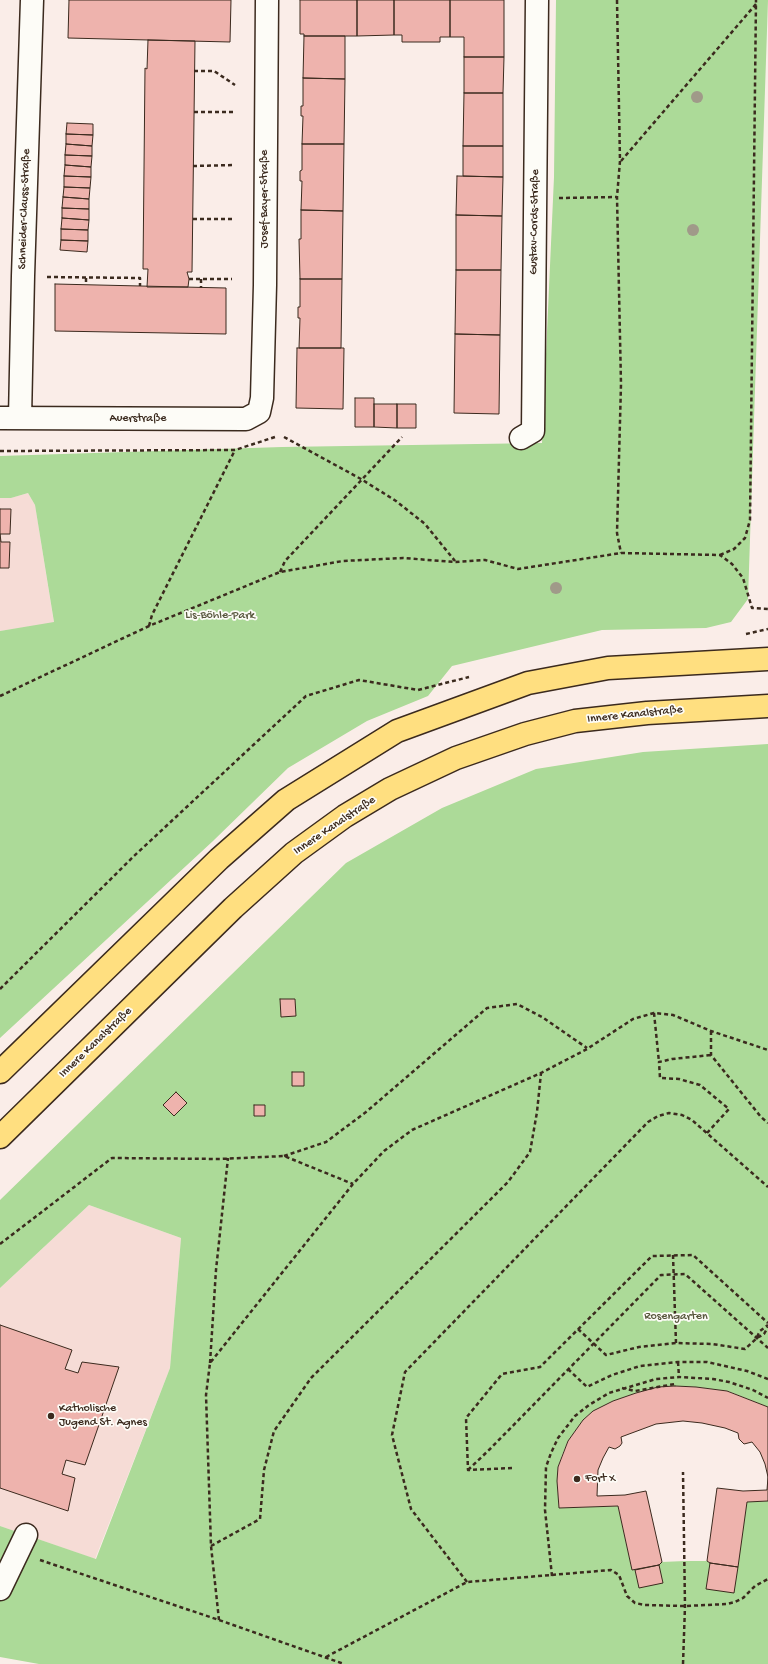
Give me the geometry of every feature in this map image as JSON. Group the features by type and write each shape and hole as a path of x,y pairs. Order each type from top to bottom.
{"main road":[{"path":"0,1072 219,859 286,800 397,731 528,683 608,668 768,659"},
{"name":"Innere Kanalstraße","path":"0,1137 233,908 294,853 345,816 390,789 456,758 525,734 575,721 647,713 768,706"}],"street":[{"name":"Schneider-Clauss-Straße","path":"10,418 23,276 32,0"},
{"name":"Josef-Bayer-Straße","path":"262,398 267,0"},
{"name":"Gustav-Cords-Straße","path":"521,438 533,431 538,0"},
{"name":"Auerstraße","path":"10,418 246,419 259,412 262,398"},
{"path":"0,1589 22,1544"}],"path":[{"path":"617,0 620,161 617,197 621,384 617,533 621,553"},
{"path":"0,696 149,626 280,572 343,561 403,558 455,562 485,560 518,569 621,553 720,555 734,549 745,538 750,520 756,0"},
{"path":"620,161 756,4"},
{"path":"194,71 214,71 235,85"},
{"path":"194,112 235,112"},
{"path":"193,166 234,165"},
{"path":"535,199 617,197"},
{"path":"193,219 233,219"},
{"path":"23,276 140,278 140,286"},
{"path":"86,278 86,285"},
{"path":"189,278 232,279"},
{"path":"201,278 201,288"},
{"path":"0,451 235,450 275,437"},
{"path":"284,437 361,479 396,502 425,524 455,562"},
{"path":"280,572 285,561 402,437"},
{"path":"149,626 152,615 235,450"},
{"path":"720,555 732,564 743,578 752,608 768,609"},
{"path":"0,990 134,856 306,696 359,680 418,690"},
{"path":"0,1244 112,1158 228,1158 284,1156 326,1142 366,1112 487,1008 517,1004 542,1017 587,1049"},
{"path":"654,1012 660,1062 660,1078 679,1079 700,1085 729,1109 707,1133"},
{"path":"210,1363 353,1184 384,1151 412,1130 541,1073 587,1049 633,1019 654,1012 673,1015 711,1031 768,1050"},
{"path":"711,1031 711,1055 761,1117 768,1123"},
{"path":"660,1062 672,1059 711,1055"},
{"path":"211,1546 260,1519 264,1470 274,1431 310,1378 508,1182 530,1152 537,1112 541,1073"},
{"path":"467,1582 411,1509 392,1436 405,1372 648,1122 658,1116 669,1113 682,1115 692,1120 768,1187"},
{"path":"284,1156 353,1184"},
{"path":"219,1620 211,1546 206,1395 210,1363 216,1270 228,1158"},
{"path":"673,1255 676,1343"},
{"path":"468,1470 466,1418 502,1374 540,1367 652,1256 693,1255 768,1325 764,1334 757,1338 746,1349 712,1344 676,1343 639,1346 606,1355 578,1330"},
{"path":"468,1470 661,1275 685,1274 768,1348"},
{"path":"568,1368 588,1387 612,1375 640,1366 678,1362 706,1362 747,1371 768,1379"},
{"path":"678,1362 679,1377"},
{"path":"552,1576 545,1510 546,1467 558,1438 575,1416 589,1405 610,1393 622,1388 656,1379 679,1377 713,1379 729,1382 753,1390 768,1398"},
{"path":"622,1388 635,1391 675,1384"},
{"path":"468,1470 512,1468"},
{"path":"682,1664 685,1606 683,1472"},
{"path":"22,1544 219,1620 344,1664"},
{"path":"326,1657 467,1582 611,1570 619,1574 627,1596 636,1603 645,1605 685,1606 727,1604 735,1602 743,1598 755,1586 768,1579"}],"shaded area":[{"path":"28,493 35,505 54,623 0,631 0,498 11,498"},
{"path":"89,1205 181,1238 170,1368 95,1559 0,1526 0,1288"}],"green space":[{"name":"Lis-Böhle-Park","path":"556,0 768,0 748,599 731,622 706,628 602,630 452,666 428,696 367,721 288,768 213,841 0,1038 0,631 54,622 35,505 28,493 11,498 0,498 0,456 282,447 542,443 554,177"},
{"name":"Rosengarten","path":"768,744 768,1407 728,1391 675,1386 658,1387 613,1401 593,1411 583,1420 568,1441 558,1467 557,1481 559,1508 618,1506 632,1570 659,1565 662,1562 685,1561 707,1561 710,1563 737,1567 747,1502 768,1501 768,1664 39,1664 0,1657 0,1526 96,1559 170,1368 181,1238 89,1205 0,1288 0,1200 346,863 442,808 536,769 643,752"}],"building":[{"path":"69,0 231,0 230,42 68,38"},
{"path":"300,0 357,0 357,36 304,36 304,34 300,34"},
{"path":"357,0 394,0 394,35 357,36"},
{"path":"394,0 450,0 450,37 440,37 440,42 402,42 402,35 394,35"},
{"path":"450,0 504,0 504,57 464,57 464,37 450,37"},
{"path":"304,36 345,36 345,79 303,78"},
{"path":"148,40 195,41 192,272 187,272 189,279 188,287 147,287 148,269 143,269 145,68 147,69"},
{"path":"464,57 504,57 503,93 464,93"},
{"path":"303,78 345,79 344,144 302,144 303,116 301,116 301,106 303,106"},
{"path":"464,93 503,93 503,146 463,146"},
{"path":"67,123 93,124 93,135 66,134"},
{"path":"66,134 93,135 92,146 66,144"},
{"path":"66,144 92,146 92,156 65,155"},
{"path":"302,144 344,144 343,211 301,210 302,181 300,181 300,171 302,170"},
{"path":"463,146 503,146 503,177 463,176"},
{"path":"65,155 92,156 91,167 65,165"},
{"path":"65,165 91,167 91,177 64,176"},
{"path":"64,176 91,177 90,188 64,187"},
{"path":"457,176 503,177 502,216 456,215"},
{"path":"64,187 90,188 89,199 63,197"},
{"path":"63,197 89,199 89,209 62,208"},
{"path":"62,208 89,209 89,220 62,218"},
{"path":"301,210 343,211 342,279 300,279 299,239 301,239"},
{"path":"456,215 502,216 501,270 456,270"},
{"path":"62,218 89,220 88,230 61,229"},
{"path":"61,229 88,230 88,241 61,240"},
{"path":"61,240 88,241 87,252 60,250"},
{"path":"456,270 501,270 500,335 455,334"},
{"path":"300,279 342,279 341,348 299,348 300,318 298,318 298,307 300,307"},
{"path":"55,284 226,288 226,334 55,331"},
{"path":"455,334 500,335 499,414 454,413"},
{"path":"297,348 344,348 343,409 296,408"},
{"path":"355,398 374,398 374,427 355,427"},
{"path":"374,404 397,404 397,428 374,427"},
{"path":"397,404 416,404 416,428 397,428"},
{"path":"0,509 11,509 10,534 0,534"},
{"path":"0,534 1,542 10,542 9,568 0,568"},
{"path":"280,999 295,999 296,1016 281,1017"},
{"path":"292,1072 304,1072 304,1086 292,1086"},
{"path":"176,1092 187,1103 174,1116 163,1105"},
{"path":"254,1105 265,1105 265,1116 254,1116"},
{"name":"Katholische Jugend St. Agnes","path":"0,1325 72,1350 65,1369 78,1373 82,1362 119,1367 85,1465 66,1460 62,1474 75,1478 68,1511 0,1488"},
{"name":"Fort X","path":"675,1386 727,1391 768,1407 768,1477 760,1452 752,1442 744,1444 739,1439 738,1433 725,1428 683,1421 656,1424 621,1437 622,1443 620,1446 615,1449 609,1447 598,1470 597,1496 625,1495 646,1491 662,1562 659,1565 632,1570 618,1506 559,1508 557,1481 558,1467 568,1441 583,1420 593,1411 613,1401 636,1393 658,1387"},
{"path":"768,1477 768,1501 747,1502 738,1567 710,1563 707,1561 717,1488 743,1491 767,1490"},
{"path":"710,1563 738,1567 734,1593 706,1589"},
{"path":"659,1565 663,1583 639,1588 635,1570"}],"place":[{"name":"Katholische Jugend St. Agnes","path":"51,1416"},
{"name":"Fort X","path":"577,1479"}]}
